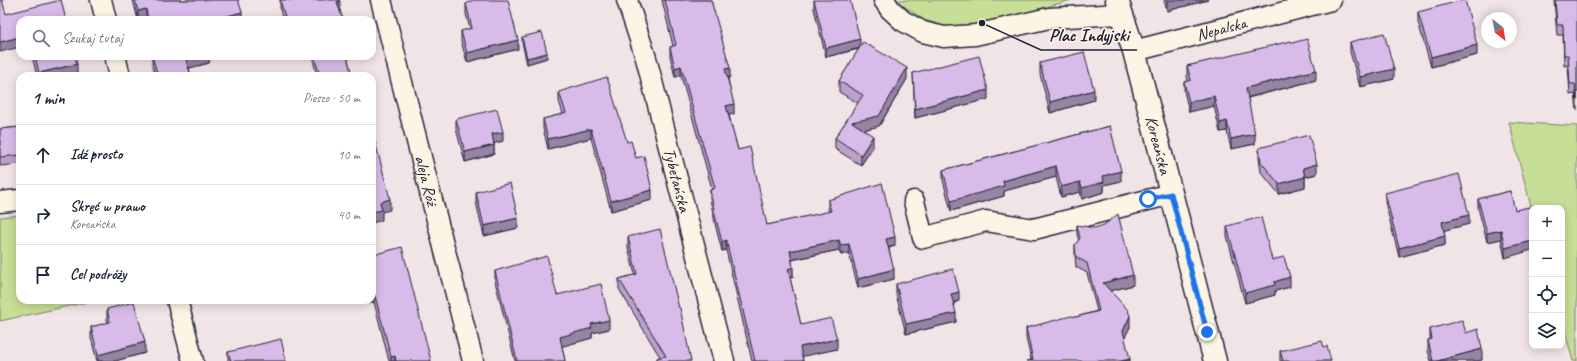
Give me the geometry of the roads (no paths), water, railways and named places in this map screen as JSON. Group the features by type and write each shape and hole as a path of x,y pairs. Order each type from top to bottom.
{"street":[{"path":"101,0 105,16"},
{"name":"aleja Róż","path":"381,0 473,361"},
{"name":"Tybetańska","path":"627,0 646,58 724,361"},
{"path":"884,0 890,9 903,21 923,32 944,37 975,35 1049,18 1119,7"},
{"name":"Nepalska","path":"1134,51 1331,0"},
{"name":"Koreańska","path":"1119,7 1134,51 1215,361"},
{"path":"116,60 119,72"},
{"path":"914,201 923,238 986,221 1034,230 1171,194"},
{"path":"0,202 16,200"},
{"path":"178,304 193,361"}],"place":[{"name":"Plac Indyjski","path":"982,23"}]}
